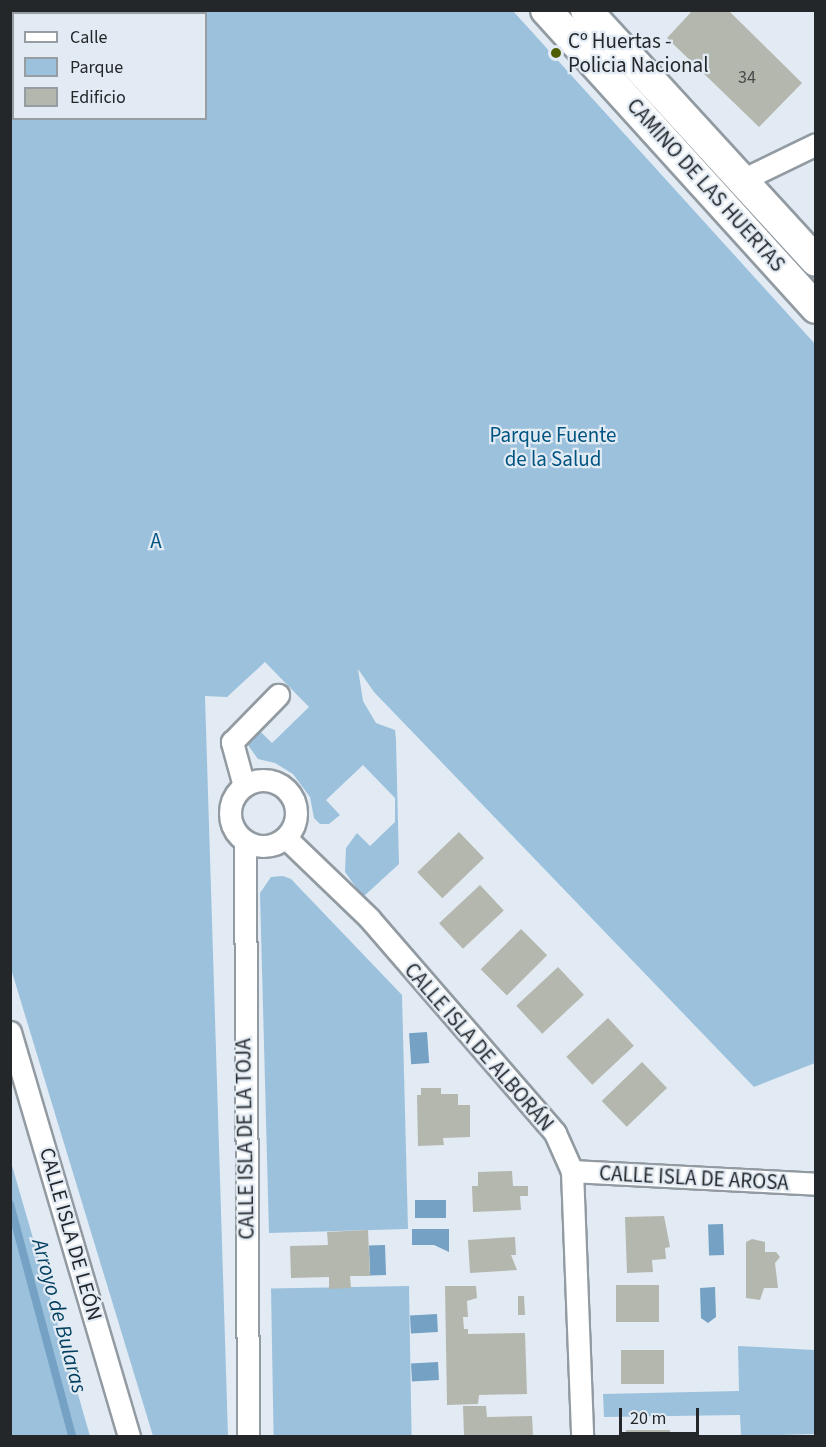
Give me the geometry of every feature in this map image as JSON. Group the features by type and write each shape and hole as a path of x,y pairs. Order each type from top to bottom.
{"main road":[{"name":"CAMINO DE LAS HUERTAS","path":"546,10 816,308"},
{"name":"CAMINO DE LAS HUERTAS","path":"586,10 816,261"}],"street":[{"path":"742,180 816,144"},
{"path":"244,786 232,742 278,695"},
{"path":"255,781 276,782 292,797 296,818 286,838 266,846 245,841 232,824 230,813 232,803 244,786 255,781"},
{"name":"CALLE ISLA DE ALBORÁN","path":"286,838 369,918 555,1133 572,1171 582,1437"},
{"name":"CALLE ISLA DE LA TOJA","path":"245,841 248,1437"},
{"name":"CALLE ISLA DE LEÓN","path":"10,1032 129,1437"},
{"name":"CALLE ISLA DE AROSA","path":"572,1171 816,1184"}],"green space":[{"name":"Parque Fuente de la Salud","path":"10,11 513,11 815,344 815,1063 754,1087 374,692 358,669 363,701 376,723 395,730 399,864 363,897 345,872 346,848 357,833 370,846 395,822 395,798 363,765 326,800 340,815 329,824 320,824 314,818 310,797 293,774 275,763 258,759 248,745 258,729 272,743 309,707 265,662 227,697 205,696 228,1436 153,1436 11,969"},
{"path":"283,876 291,879 402,995 408,1229 269,1233 260,893 271,877"},
{"path":"11,1162 90,1436 11,1436"},
{"path":"409,1286 412,1436 274,1436 271,1288"},
{"path":"738,1346 815,1350 815,1434 741,1436 740,1415 604,1417 603,1394 739,1391"}],"shaded area":[{"path":"427,1032 429,1063 411,1064 409,1033"},
{"path":"415,1200 446,1200 446,1218 415,1218"},
{"path":"723,1224 724,1255 709,1256 708,1225"},
{"path":"412,1229 449,1229 449,1252 434,1245 412,1245"},
{"path":"385,1245 386,1275 370,1276 369,1246"},
{"path":"715,1287 716,1317 708,1323 701,1318 700,1288"},
{"path":"437,1314 438,1332 411,1333 410,1315"},
{"path":"438,1362 439,1380 412,1381 411,1363"}],"building":[{"path":"693,10 728,10 802,83 759,127 667,38"},
{"path":"459,832 484,858 442,898 417,872"},
{"path":"480,885 504,911 463,949 439,923"},
{"path":"521,929 547,955 507,995 481,969"},
{"path":"558,967 584,995 542,1034 516,1006"},
{"path":"608,1018 634,1046 592,1085 566,1057"},
{"path":"642,1062 667,1088 627,1127 602,1101"},
{"path":"421,1088 441,1088 441,1094 458,1094 458,1105 470,1105 470,1137 443,1138 444,1145 418,1146 417,1095 421,1095"},
{"path":"512,1171 513,1186 528,1186 528,1196 520,1196 521,1210 473,1212 472,1186 478,1186 478,1172"},
{"path":"664,1216 670,1247 665,1248 666,1259 652,1260 653,1272 627,1273 625,1217"},
{"path":"368,1230 370,1276 350,1276 351,1288 329,1289 329,1277 291,1278 290,1246 328,1245 327,1232"},
{"path":"515,1237 516,1255 511,1255 517,1270 470,1273 468,1240"},
{"path":"752,1239 765,1242 765,1252 776,1252 780,1257 775,1263 778,1288 764,1288 760,1300 746,1298 746,1242"},
{"path":"616,1285 659,1285 659,1322 616,1322"},
{"path":"445,1286 476,1286 477,1298 467,1301 468,1317 463,1317 464,1329 468,1329 468,1334 525,1333 527,1394 479,1395 478,1404 447,1405"},
{"path":"518,1296 524,1296 525,1315 518,1315"},
{"path":"621,1350 664,1350 664,1384 621,1384"},
{"path":"463,1406 486,1406 487,1417 532,1416 533,1436 464,1436"},
{"path":"626,1430 670,1430 670,1436 626,1436"}],"waterway":[{"name":"Arroyo de Bularas","path":"10,1204 72,1436"}],"place":[{"name":"Cº Huertas - Policia Nacional","path":"556,53"}],"park label":[{"name":"A","path":"156,541"}]}
